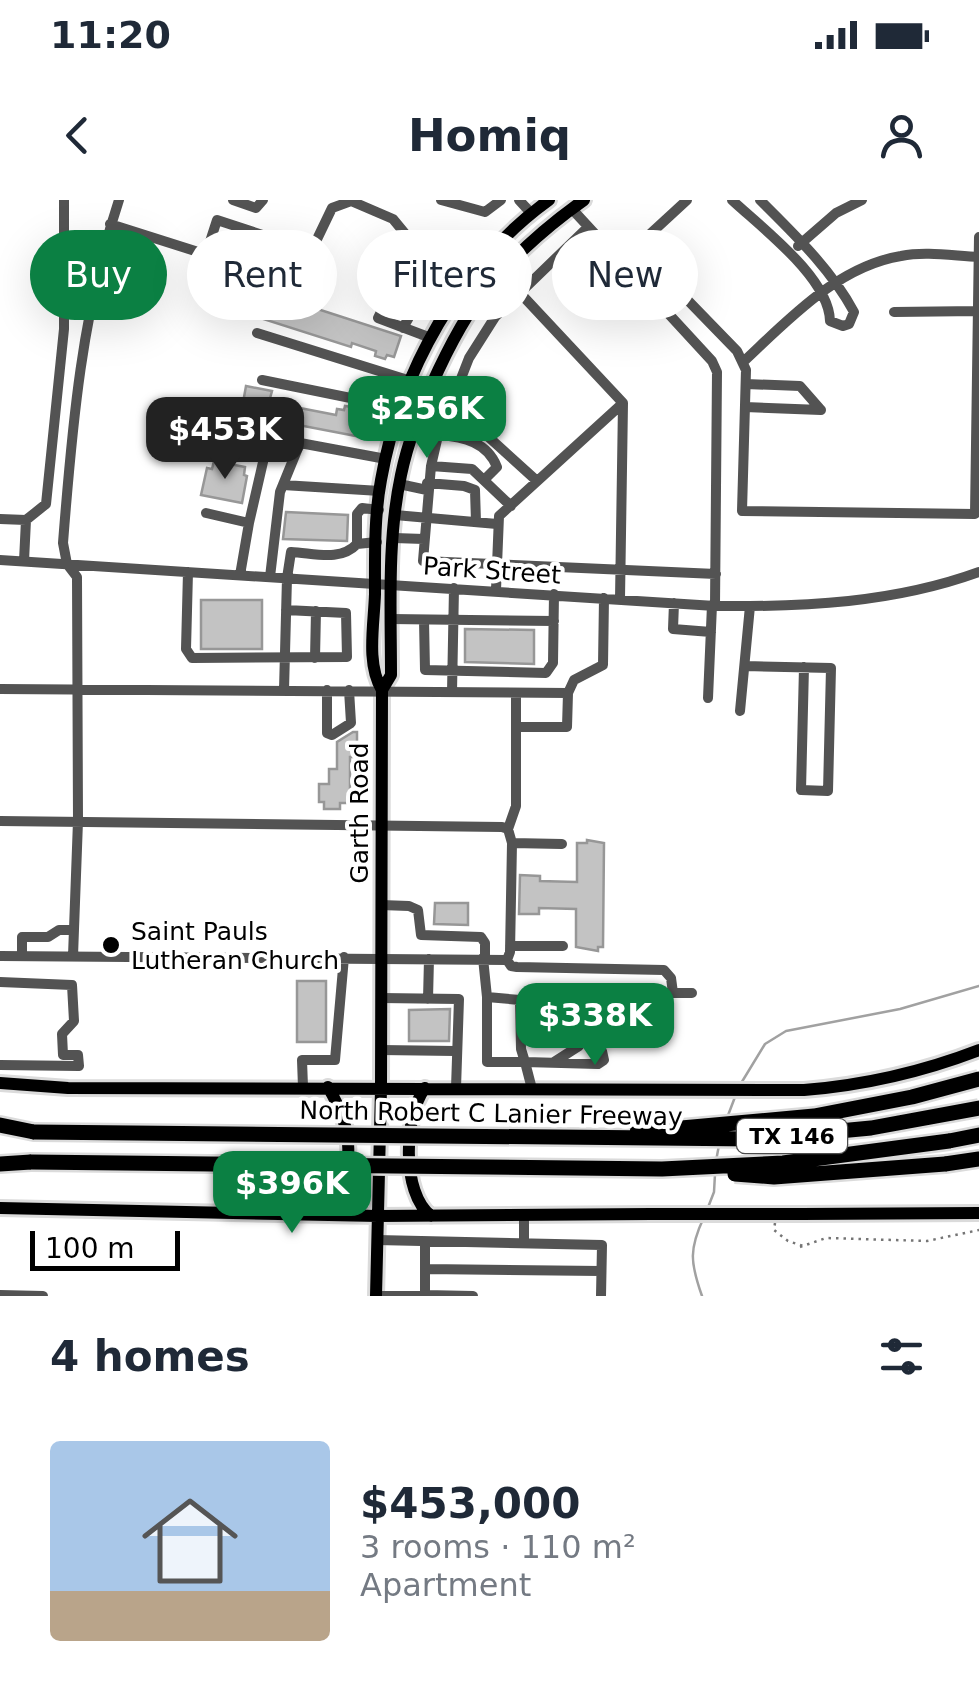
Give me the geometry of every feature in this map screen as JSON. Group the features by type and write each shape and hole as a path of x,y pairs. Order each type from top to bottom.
{"highway":[{"path":"604,1138 657,1129 814,1116 979,1079"},
{"name":"North Robert C Lanier Freeway","path":"0,1128 34,1132 773,1138 871,1128 979,1108"},
{"name":"North Robert C Lanier Freeway","path":"0,1162 662,1169 784,1163 979,1135"},
{"path":"662,1169 774,1177 979,1159"}],"main road":[{"name":"Garth Road","path":"514,230 549,200"},
{"name":"Garth Road","path":"532,245 584,200"},
{"name":"Garth Road","path":"382,690 372,675 380,491 411,381 443,320"},
{"name":"Garth Road","path":"378,1296 382,690 391,675 394,516 412,436 430,390 469,320"},
{"path":"411,381 430,390"},
{"path":"0,1083 68,1088 767,1090 839,1086 911,1073 979,1050"},
{"path":"325,1214 346,1175 349,1158 344,1122 328,1087"},
{"path":"424,1088 416,1099 412,1117 411,1174 418,1202 431,1216"},
{"path":"0,1208 378,1216 979,1213"}],"street":[{"path":"0,519 26,520 46,504 64,328 64,200"},
{"path":"74,956 78,821 76,577 67,564 63,543 79,363 118,200"},
{"path":"233,200 256,208 263,200"},
{"path":"441,200 486,212 500,200"},
{"path":"519,200 531,213"},
{"path":"687,200 636,247 737,351 743,362 746,384 742,510 975,514 979,238"},
{"path":"732,200 790,254 822,292 830,321 849,324 854,312 836,283 760,200"},
{"path":"790,254 836,213 862,200"},
{"path":"321,230 332,208 351,201 380,206 402,230"},
{"path":"572,209 712,361 717,372 716,574 708,698"},
{"path":"214,230 217,220 247,230"},
{"path":"110,224 187,248"},
{"path":"532,283 588,227"},
{"path":"743,362 822,292 866,268 902,256 979,256"},
{"path":"532,306 623,404 620,599"},
{"path":"894,312 978,311"},
{"path":"382,320 431,338"},
{"path":"403,328 407,320"},
{"path":"493,320 469,358 439,435 427,486 423,561 716,574"},
{"path":"257,333 411,381"},
{"path":"450,350 469,358"},
{"path":"262,380 400,411"},
{"path":"745,407 821,410 800,386 746,384"},
{"path":"430,390 450,403 538,482"},
{"path":"496,590 499,516 623,404"},
{"path":"439,435 471,438 493,458 497,467 485,479"},
{"path":"270,577 271,544 283,486 300,443 386,459"},
{"path":"240,575 266,449"},
{"path":"431,466 472,469 510,506"},
{"path":"399,484 464,486 475,490 476,522"},
{"path":"283,486 380,491"},
{"path":"284,690 286,578 291,552 338,556 354,549 357,514 362,508 378,510"},
{"path":"206,513 248,523"},
{"path":"394,516 496,524"},
{"path":"24,561 26,520"},
{"path":"394,538 424,539"},
{"path":"357,544 377,542"},
{"path":"336,581 338,556"},
{"name":"Park Street","path":"0,560 750,606 830,604 916,589 979,572"},
{"path":"188,572 187,655 192,658 347,657 346,613 286,610"},
{"path":"452,692 454,588"},
{"path":"424,620 425,670 546,673 553,663 554,594"},
{"path":"516,727 567,727 568,693 574,680 603,665 604,598"},
{"path":"674,603 673,629 711,632"},
{"path":"740,711 750,606"},
{"path":"315,658 316,612"},
{"path":"392,620 554,621"},
{"path":"746,666 804,667 831,668 828,791 801,790 804,667"},
{"path":"0,688 568,693"},
{"path":"328,690 327,733 332,736 351,723 349,690"},
{"path":"516,693 516,806 508,828 512,843 507,960 510,966 664,970 671,978 667,993 692,994"},
{"path":"0,821 508,828"},
{"path":"512,843 562,844"},
{"path":"381,904 418,910 422,935 481,937 485,943 487,1062 598,1064 604,1060 602,1051 584,1046 552,1063"},
{"path":"22,956 22,937 48,937 60,930 74,930"},
{"path":"510,946 563,946"},
{"path":"0,956 507,960"},
{"path":"50,983 51,956"},
{"path":"303,1086 302,1060 335,1060 344,957"},
{"path":"428,1000 429,958"},
{"path":"0,982 72,985 74,1021 62,1034 63,1054 78,1055 79,1066 0,1066"},
{"path":"487,997 520,1000 521,1049 532,1089"},
{"path":"381,998 459,999 460,1048 381,1050"},
{"path":"455,1051 456,1088"},
{"path":"524,1216 524,1242"},
{"path":"377,1240 602,1244 601,1296"},
{"path":"425,1295 426,1242"},
{"path":"425,1269 602,1271"},
{"path":"0,1296 43,1296"},
{"path":"378,1296 473,1296"}],"path":[{"path":"800,1247 826,1238 927,1241 979,1230"}],"building":[{"path":"337,315 401,336 394,357 387,355 385,359 375,356 376,351 352,343 351,347 266,320 337,320"},
{"path":"246,386 272,391 269,402 336,415 337,409 344,410 345,406 358,408 357,412 365,414 361,437 241,414"},
{"path":"214,461 245,467 242,503 201,495 207,468 212,469"},
{"path":"286,512 348,515 347,541 283,539"},
{"path":"201,600 262,600 262,649 201,649"},
{"path":"465,629 534,630 534,664 465,662"},
{"path":"357,732 357,757 350,757 350,803 340,803 340,809 324,809 324,802 319,802 319,784 329,784 329,769 337,769 337,742"},
{"path":"577,843 604,843 603,947 598,947 598,951 576,947 576,909 539,908 539,914 519,914 520,875 540,876 540,881 577,882"},
{"path":"435,903 468,903 468,925 434,924"},
{"path":"297,981 326,981 326,1042 297,1042"},
{"path":"540,992 595,996 595,992 617,992 616,1033 590,1033 584,1039 539,1038"},
{"path":"450,1009 449,1041 409,1041 409,1010"}],"waterway":[{"path":"740,1085 765,1044 786,1031 900,1009 979,986"},
{"path":"727,1118 735,1097"},
{"path":"716,1161 719,1145"},
{"path":"707,1210 715,1174"},
{"path":"702,1296 693,1256 704,1217"}],"place":[{"name":"Saint Pauls Lutheran Church","path":"111,945"}]}
